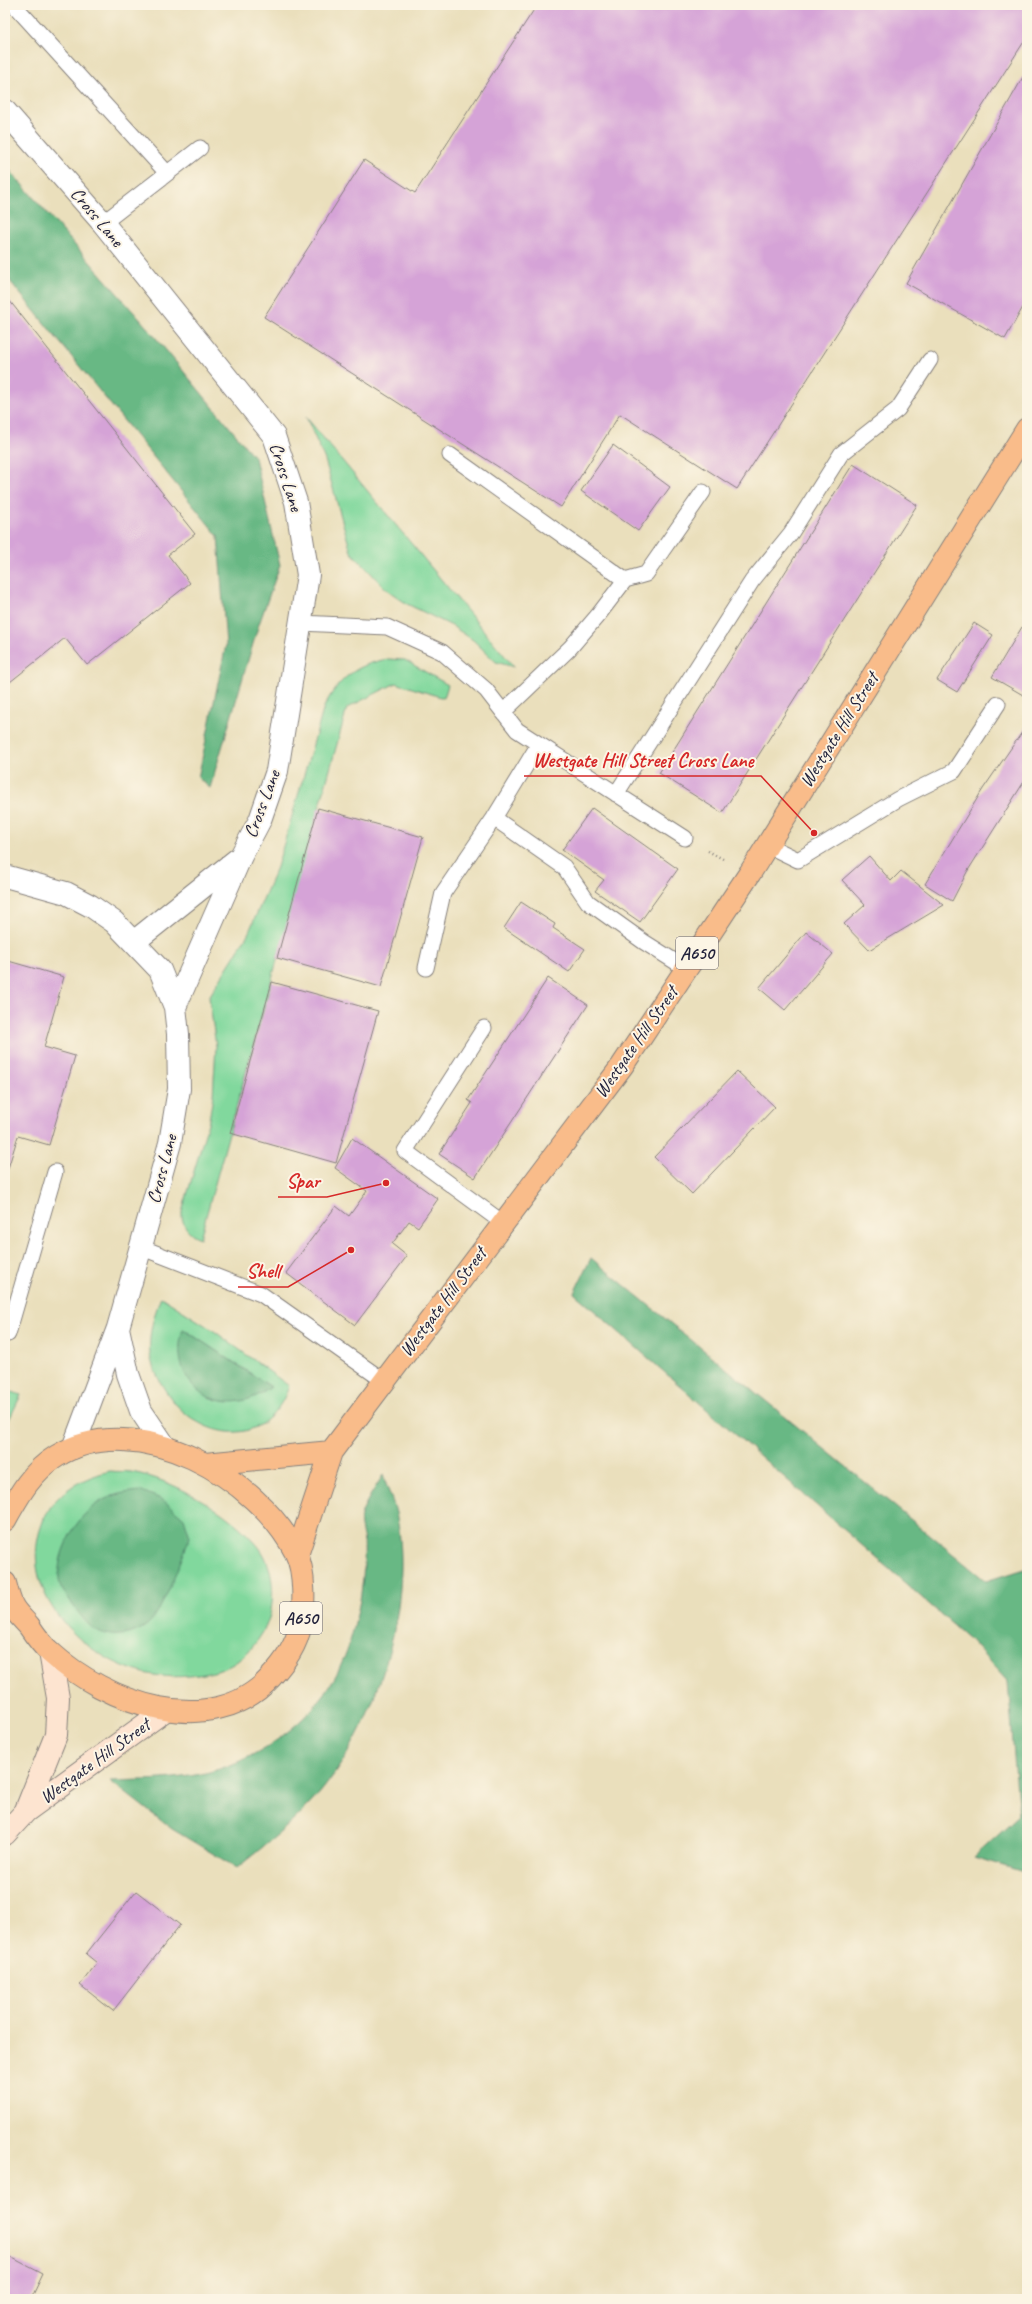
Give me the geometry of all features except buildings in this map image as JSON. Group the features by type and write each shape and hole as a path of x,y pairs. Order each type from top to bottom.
{"highway":[{"name":"Westgate Hill Street","path":"298,1555 331,1452 622,1066 750,873 1027,429"},
{"name":"A650","path":"5,1520 14,1493 37,1471 57,1456 73,1448 105,1440 137,1440 164,1445 204,1464 236,1484 280,1528 298,1555 304,1593 300,1628 286,1660 261,1689 236,1704 211,1711 164,1711 118,1695 87,1679 50,1652 9,1605 5,1583"},
{"path":"204,1464 331,1452"}],"main road":[{"name":"Westgate Hill Street","path":"26,1811 56,1735 58,1698 50,1652"},
{"name":"Westgate Hill Street","path":"5,1834 26,1811 164,1711"}],"street":[{"name":"Cross Lane","path":"5,111 103,223 274,436 296,502 308,575 277,771 260,820 241,856 175,1007"},
{"name":"Cross Lane","path":"73,1448 118,1328 170,1143 175,1116 180,1062 175,1007 160,970 135,941 241,856"},
{"path":"5,876 66,893 91,906 114,922 135,941"},
{"name":"Cross Lane","path":"118,1328 128,1374 142,1411 164,1445"}],"lane":[{"path":"14,5 168,173"},
{"path":"103,223 200,148"},
{"path":"616,794 752,581 791,533 841,454 898,409 930,360"},
{"path":"450,454 625,580"},
{"path":"503,712 570,648 625,580 646,574 703,492"},
{"path":"300,623 387,627 442,652 486,690 517,730 685,838"},
{"path":"767,845 798,860 898,799 954,771 998,704"},
{"path":"426,968 443,893 494,818 539,744"},
{"path":"494,818 564,867 588,902 644,942 687,969"},
{"path":"484,1028 405,1151 503,1223"},
{"path":"5,1333 8,1334 55,1172"},
{"path":"140,1247 261,1294 384,1381"}],"path":[{"path":"685,838 750,873"}],"green space":[{"path":"5,165 151,332 255,458 280,565 258,627 210,788 198,778 226,645 218,536 5,275"},
{"path":"306,417 514,667 496,662 473,640 452,626 407,604 386,589 351,552 325,460"},
{"path":"388,659 405,660 448,685 444,698 396,683 347,708 200,1238 192,1234 186,1228 182,1217 182,1212 209,1120 213,1096 216,1046 209,997 248,934 277,867 324,707 329,697 350,674 377,661"},
{"path":"591,1258 986,1581 1027,1568 1027,1873 974,1857 1019,1816 1008,1682 969,1639 574,1293"},
{"path":"161,1297 214,1331 289,1386 278,1408 263,1423 246,1431 228,1432 209,1428 192,1418 175,1404 154,1370 151,1358 151,1332","holes":["183,1329 271,1387 260,1395"]},
{"path":"183,1329 271,1387 253,1398 235,1402 218,1400 203,1394 191,1383 183,1368 180,1350"},
{"path":"5,1390 21,1395 5,1428"},
{"path":"110,1471 131,1472 147,1476 165,1482 200,1499 217,1510 247,1534 264,1555 271,1577 271,1612 268,1622 259,1639 244,1656 232,1665 206,1674 172,1677 139,1672 108,1658 88,1646 71,1631 56,1613 45,1593 38,1572 36,1550 41,1527 52,1505 59,1497 88,1478"},
{"path":"383,1475 395,1507 397,1518 401,1552 400,1589 395,1626 386,1664 373,1701 357,1735 339,1767 318,1795 289,1824 237,1868 172,1829 110,1781 178,1777 201,1774 221,1769 259,1751 278,1739 295,1726 310,1711 324,1694 335,1677 344,1659 350,1640 356,1620 364,1571 364,1542 361,1515"},
{"path":"142,1491 163,1500 184,1518 190,1537 166,1596 154,1617 148,1624 135,1632 111,1635 96,1630 90,1626 63,1591 60,1584 60,1562 63,1550 74,1528 90,1509 103,1500 114,1496"}],"place":[{"name":"Westgate Hill Street Cross Lane","path":"814,833"},
{"name":"Spar","path":"386,1183"},
{"name":"Shell","path":"351,1250"}]}
